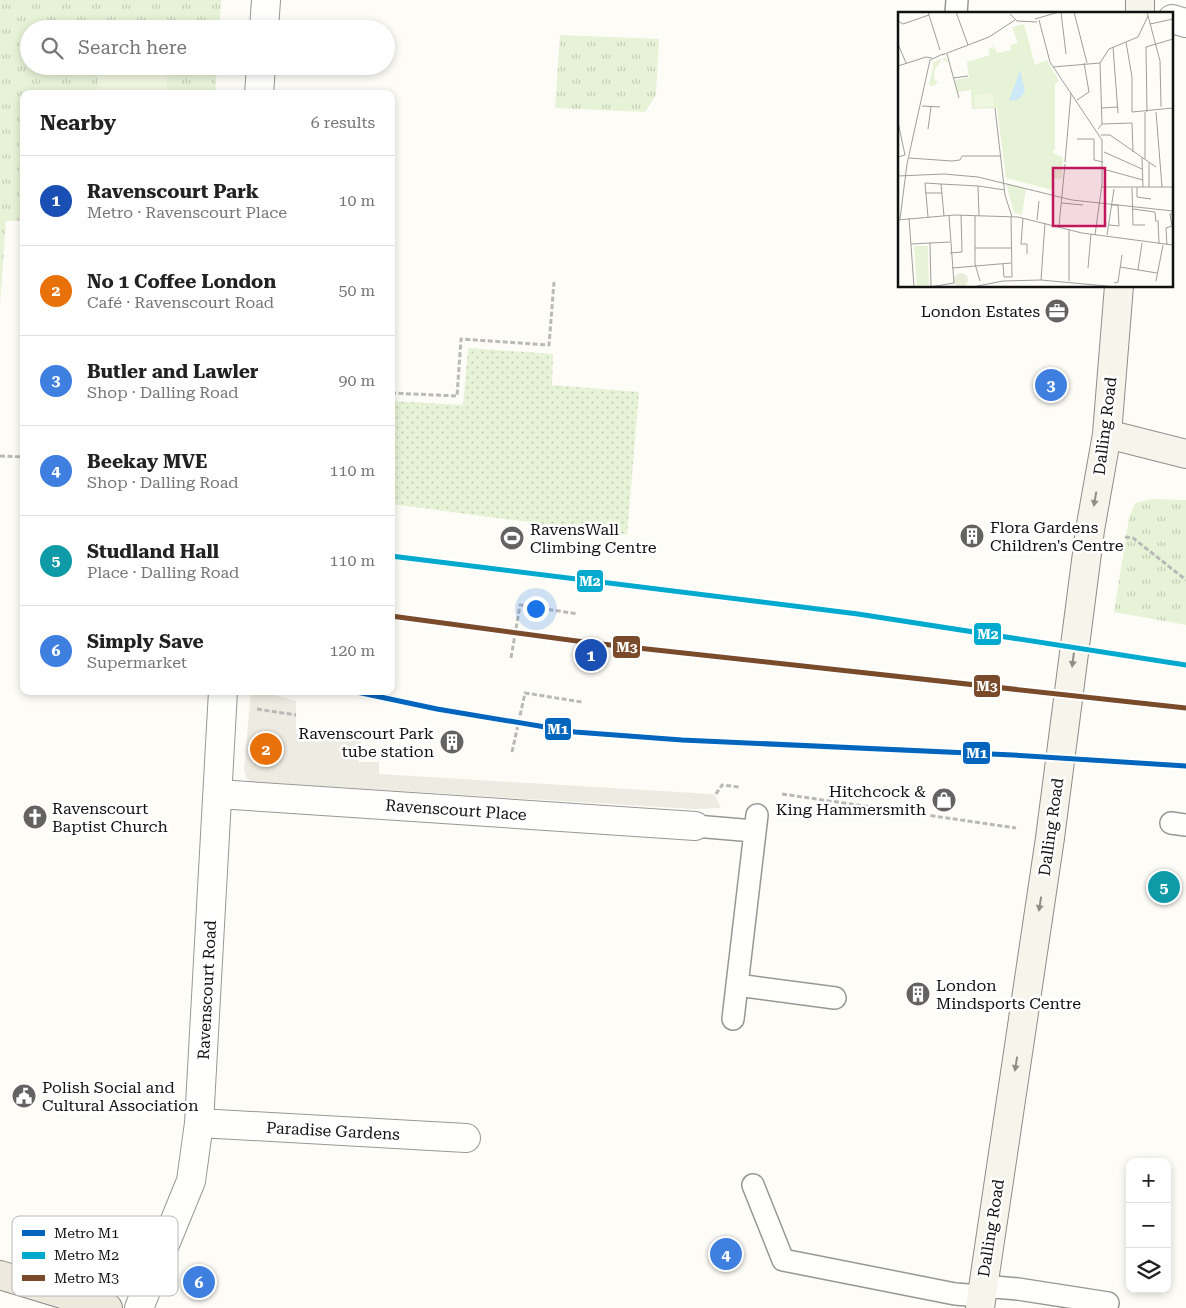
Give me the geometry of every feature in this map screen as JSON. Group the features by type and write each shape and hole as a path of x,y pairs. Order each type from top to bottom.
{"main road":[{"name":"Dalling Road","path":"981,1297 1050,838 1090,530 1107,434 1119,288"},
{"path":"1107,434 1186,454"},
{"path":"0,1275 12,1279"},
{"path":"69,1296 108,1308"}],"street":[{"path":"265,20 266,0"},
{"path":"259,90 260,75"},
{"name":"Ravenscourt Road","path":"177,1216 191,1181 199,1123 223,695"},
{"name":"Ravenscourt Place","path":"218,794 695,826"},
{"name":"Paradise Gardens","path":"199,1123 466,1138"},
{"name":"Ravenscourt Road","path":"139,1308 144,1296"}],"lane":[{"path":"695,826 755,823 733,1019"},
{"path":"737,986 835,998"},
{"path":"753,1185 783,1260 954,1294 981,1297 1018,1289 1108,1303"}],"path":[{"path":"395,392 457,396 461,339 549,345 554,282"},
{"path":"0,456 20,457"},
{"path":"1120,536 1132,538 1186,580"},
{"path":"511,658 520,606 578,614"},
{"path":"512,752 525,693 582,702"},
{"path":"695,826 722,785 741,788"},
{"path":"780,793 1025,829"}],"green space":[{"path":"0,0 221,0 220,20 20,20 20,75 216,75 215,90 20,90 20,221 6,221 0,306"},
{"path":"560,35 659,39 656,95 645,112 555,108"},
{"path":"98,75 167,75 166,90 97,90"},
{"path":"468,348 553,354 552,385 639,392 627,535 395,505 395,401 463,405"},
{"path":"1151,499 1186,500 1186,625 1114,612 1129,518 1135,503"}],"shaded area":[{"path":"251,695 275,695 296,701 296,734 341,729 361,736 359,762 379,762 379,774 695,793 715,795 721,808 693,809 253,782 247,779 244,770"}],"metro line":[{"name":"M2","path":"395,556 858,614 1186,665"},
{"name":"M3","path":"395,617 592,643 1186,708"},
{"name":"M1","path":"371,695 437,709 575,732 682,740 1013,755 1186,766"}],"place":[{"name":"London Estates","path":"1057,311"},
{"name":"Butler and Lawler","path":"1051,385"},
{"name":"Flora Gardens Children's Centre","path":"972,536"},
{"name":"RavensWall Climbing Centre","path":"512,538"},
{"name":"Ravenscourt Park","path":"591,655"},
{"name":"Ravenscourt Park tube station","path":"452,742"},
{"name":"No 1 Coffee London","path":"266,749"},
{"name":"Hitchcock & King Hammersmith","path":"944,800"},
{"name":"Ravenscourt Baptist Church","path":"35,817"},
{"name":"Studland Hall","path":"1164,887"},
{"name":"London Mindsports Centre","path":"918,994"},
{"name":"Polish Social and Cultural Association","path":"24,1096"},
{"name":"Beekay MVE","path":"726,1254"},
{"name":"Simply Save","path":"199,1282"}]}
